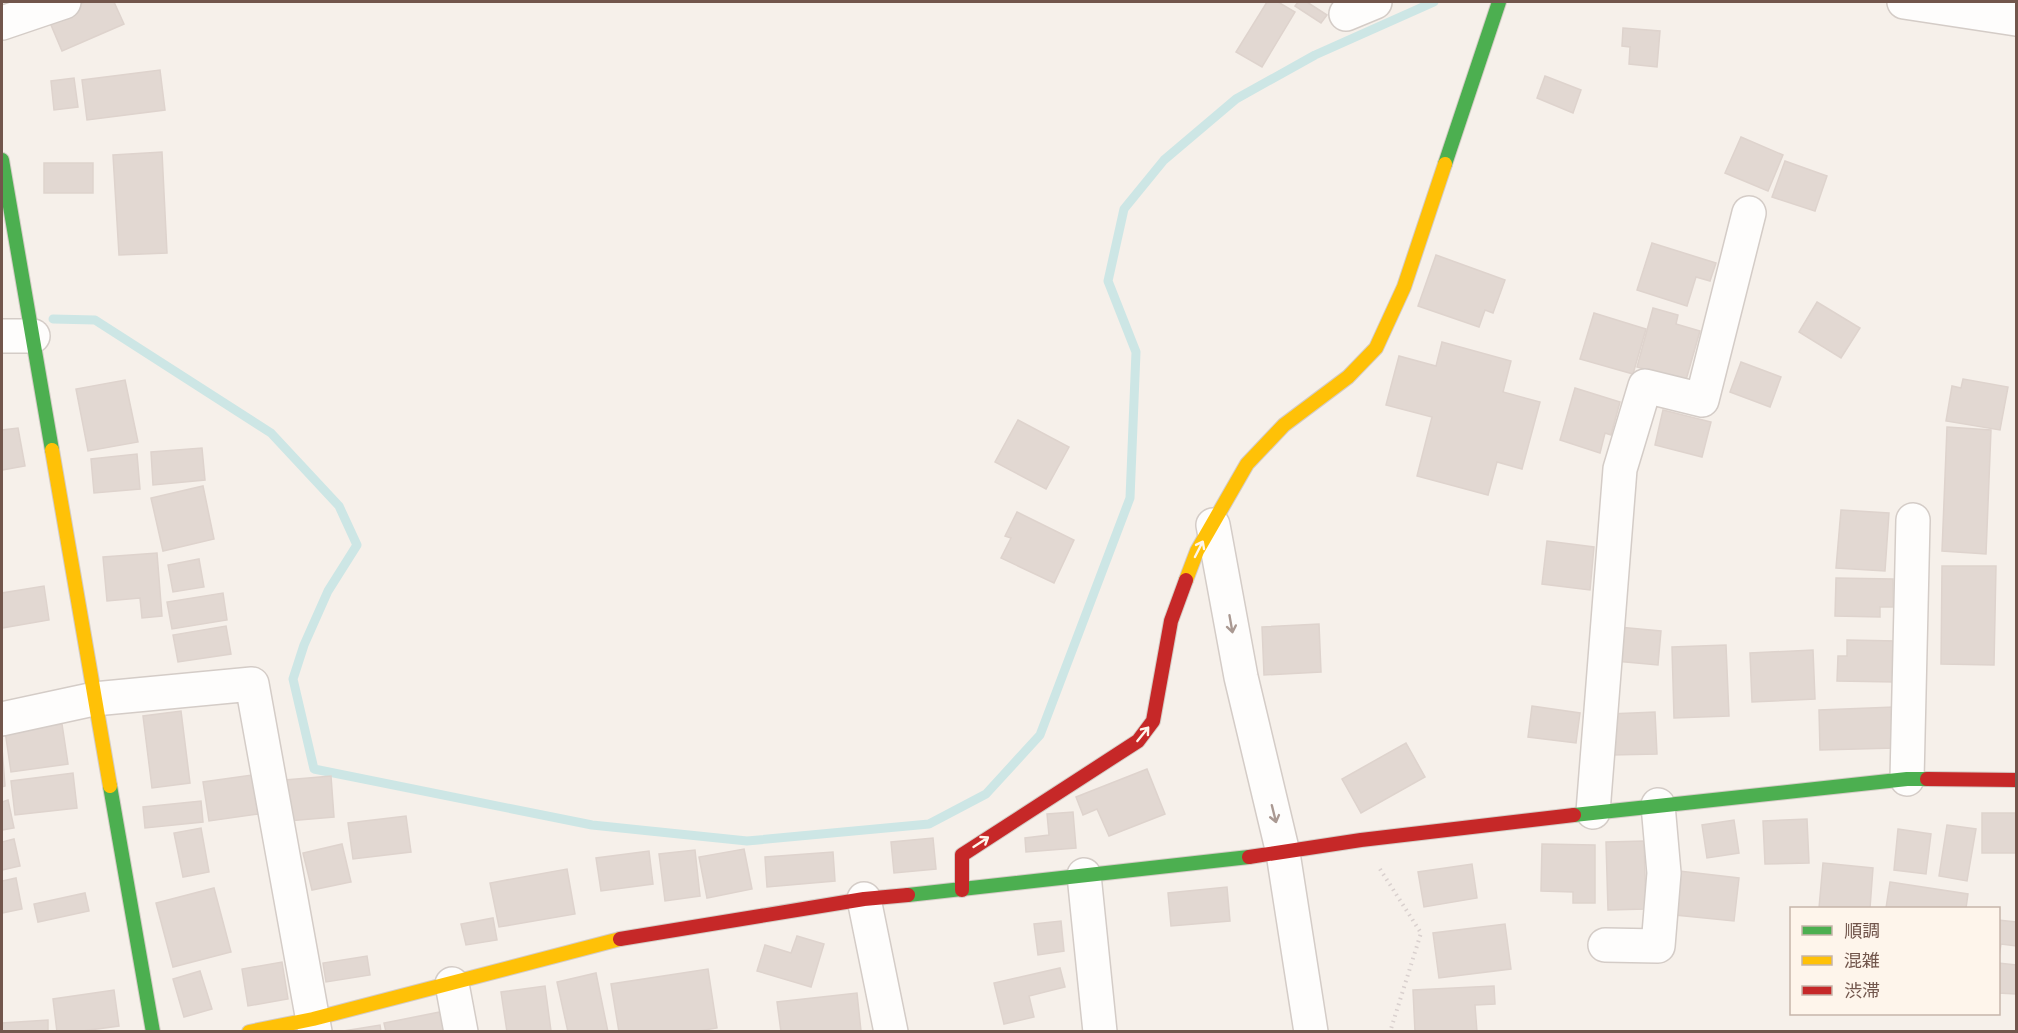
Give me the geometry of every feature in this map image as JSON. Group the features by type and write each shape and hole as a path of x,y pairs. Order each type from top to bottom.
{"street":[{"path":"2,23 64,2"},
{"path":"962,890 962,855 1138,741 1153,721 1171,621 1197,551 1247,464 1284,425 1348,377 1376,348 1404,287 1499,2"},
{"path":"1904,2 2016,19"},
{"path":"2,160 17,336 94,699 153,1032"},
{"path":"1593,812 1620,469 1645,386 1702,400 1749,213"},
{"path":"1907,779 1913,520"},
{"path":"1213,525 1241,677 1283,853 1311,1032"},
{"path":"2,719 94,699 252,684 314,1025"},
{"path":"249,1032 314,1025 452,984 630,936 864,899 1283,853 1361,840 1593,812 1907,779 2016,780"},
{"path":"1605,945 1658,946 1664,873 1658,805"},
{"path":"1084,875 1100,1032"},
{"path":"864,899 891,1032"},
{"path":"452,984 461,1032"}],"path":[{"path":"1361,840 1421,933 1390,1032"}],"building":[{"path":"85,2 114,2 124,24 62,51 48,18"},
{"path":"1267,2 1278,2 1295,12 1262,67 1236,52"},
{"path":"1298,2 1307,2 1327,15 1321,23 1295,6"},
{"path":"1623,28 1660,31 1657,67 1629,64 1630,47 1622,46"},
{"path":"160,70 165,110 87,120 82,80"},
{"path":"1545,76 1581,90 1573,113 1537,98"},
{"path":"74,78 78,107 54,110 51,81"},
{"path":"1741,137 1783,155 1768,191 1725,173"},
{"path":"162,152 167,253 119,255 113,155"},
{"path":"1785,161 1827,176 1815,211 1772,197"},
{"path":"44,163 93,163 93,193 44,193"},
{"path":"1652,243 1716,263 1710,281 1696,277 1687,306 1637,290"},
{"path":"1436,255 1505,280 1493,313 1485,310 1479,327 1418,306"},
{"path":"1817,302 1860,328 1841,358 1799,332"},
{"path":"1653,308 1678,315 1676,324 1700,331 1686,380 1637,367"},
{"path":"1594,313 1646,329 1633,374 1580,359"},
{"path":"1442,342 1511,361 1503,392 1540,402 1522,469 1497,462 1488,495 1417,476 1432,417 1386,405 1399,356 1436,366"},
{"path":"1741,362 1781,377 1770,407 1730,392"},
{"path":"1963,379 2008,387 2000,430 1946,421 1952,386 1961,388"},
{"path":"125,380 138,442 88,451 76,389"},
{"path":"1575,388 1620,402 1611,435 1605,433 1600,453 1560,440"},
{"path":"1663,410 1711,422 1702,457 1655,445"},
{"path":"1018,420 1069,447 1046,489 995,462"},
{"path":"1947,427 1991,430 1986,554 1942,551"},
{"path":"18,428 25,466 2,470 2,430"},
{"path":"202,448 205,480 153,485 151,452"},
{"path":"137,454 140,489 94,493 91,459"},
{"path":"203,486 214,539 163,551 151,498"},
{"path":"1841,510 1889,513 1885,571 1836,568"},
{"path":"1017,512 1074,540 1054,583 1001,558 1011,538 1005,536"},
{"path":"1547,541 1594,547 1590,590 1542,584"},
{"path":"157,553 162,616 142,618 140,598 107,601 103,557"},
{"path":"199,559 204,587 173,592 168,565"},
{"path":"1942,566 1996,566 1994,665 1941,664"},
{"path":"1836,578 1893,579 1893,607 1880,607 1880,617 1835,616"},
{"path":"44,586 49,620 2,628 2,593"},
{"path":"223,593 227,620 172,629 167,602"},
{"path":"1319,624 1321,672 1264,675 1262,627"},
{"path":"226,626 231,654 178,662 173,635"},
{"path":"1618,627 1661,631 1658,665 1615,661"},
{"path":"1847,640 1896,641 1895,682 1837,681 1838,656 1847,656"},
{"path":"1726,645 1729,716 1674,718 1672,647"},
{"path":"1813,650 1815,699 1752,702 1750,653"},
{"path":"1532,706 1580,713 1576,743 1528,737"},
{"path":"1894,707 1895,748 1820,750 1819,710"},
{"path":"181,711 190,783 152,788 143,716"},
{"path":"1655,712 1657,754 1611,755 1609,714"},
{"path":"62,724 68,764 11,772 5,731"},
{"path":"1406,743 1425,777 1361,813 1342,779"},
{"path":"2,748 5,786 2,787"},
{"path":"1147,769 1165,814 1109,836 1097,809 1083,815 1076,797"},
{"path":"73,773 77,808 15,815 11,781"},
{"path":"252,775 258,814 209,821 203,782"},
{"path":"331,776 334,817 288,821 285,780"},
{"path":"8,800 14,828 2,830 2,802"},
{"path":"201,801 203,822 145,828 143,807"},
{"path":"1073,812 1076,848 1026,852 1025,838 1049,835 1047,814"},
{"path":"1982,813 2016,813 2016,853 1982,853"},
{"path":"406,816 411,852 353,859 348,823"},
{"path":"1807,819 1809,863 1765,864 1763,821"},
{"path":"1734,820 1739,853 1707,858 1702,825"},
{"path":"1947,825 1976,829 1967,881 1939,876"},
{"path":"201,828 209,872 183,877 174,833"},
{"path":"1898,829 1931,834 1926,874 1894,870"},
{"path":"933,838 936,869 894,873 891,842"},
{"path":"14,839 20,866 2,870 2,842"},
{"path":"1644,841 1646,909 1608,910 1606,842"},
{"path":"342,844 351,882 312,890 303,853"},
{"path":"1542,844 1595,845 1595,903 1573,903 1573,892 1541,891"},
{"path":"744,849 752,889 707,898 699,857"},
{"path":"695,850 700,896 665,901 659,854"},
{"path":"649,851 653,884 601,891 596,858"},
{"path":"833,852 835,881 767,887 765,857"},
{"path":"1823,863 1873,868 1870,907 1819,907"},
{"path":"1472,864 1477,898 1424,907 1418,872"},
{"path":"567,869 575,914 499,927 490,883"},
{"path":"1679,871 1739,878 1734,921 1675,915"},
{"path":"16,878 22,909 2,913 2,881"},
{"path":"1890,882 1968,894 1966,907 1886,907"},
{"path":"1227,887 1230,921 1171,926 1168,893"},
{"path":"214,888 231,952 173,967 156,903"},
{"path":"85,893 89,911 38,922 34,904"},
{"path":"493,918 497,940 466,945 461,924"},
{"path":"2000,920 2016,922 2016,946 2001,944 2000,950"},
{"path":"1061,921 1064,951 1038,955 1034,924"},
{"path":"1505,924 1511,969 1439,978 1433,933"},
{"path":"797,936 824,944 811,987 757,971 765,945 791,953"},
{"path":"367,956 370,975 326,982 323,963"},
{"path":"282,962 288,999 248,1006 242,969"},
{"path":"2000,963 2016,965 2016,994 2000,993"},
{"path":"1060,968 1065,987 1029,996 1034,1017 1004,1024 994,983"},
{"path":"708,969 717,1028 693,1032 619,1032 611,984"},
{"path":"200,971 212,1009 184,1017 173,979"},
{"path":"596,973 608,1032 568,1032 557,982"},
{"path":"545,986 551,1031 507,1032 501,992"},
{"path":"1494,986 1495,1004 1475,1005 1477,1032 1415,1032 1413,990"},
{"path":"114,990 119,1026 57,1032 53,999"},
{"path":"857,993 861,1031 781,1032 777,1002"},
{"path":"440,1012 444,1032 386,1032 384,1023"},
{"path":"48,1020 48,1032 2,1032 2,1023"},
{"path":"380,1025 381,1032 344,1032 344,1031"}],"waterway":[{"path":"53,319 95,320 271,433 339,506 357,545 328,591 304,645 293,679 314,769 592,825 747,841 929,824 986,794 1040,735 1130,498 1136,352 1108,281 1124,209 1164,160 1236,99 1315,55 1434,2"}],"traffic: fast":[{"path":"1445,164 1499,2"},
{"path":"2,160 52,450"},
{"path":"1574,815 1907,779 1927,779"},
{"path":"110,786 153,1032"},
{"path":"908,895 1249,857"}],"traffic: slow":[{"path":"1186,580 1197,551 1247,464 1284,425 1348,377 1376,348 1404,287 1445,164"},
{"path":"52,450 110,786"},
{"path":"249,1032 313,1019 620,939"}],"traffic: jam":[{"path":"962,890 962,855 1138,741 1153,721 1171,621 1186,580"},
{"path":"1927,779 2016,780"},
{"path":"1249,857 1361,840 1574,815"},
{"path":"620,939 864,899 908,895"}]}
